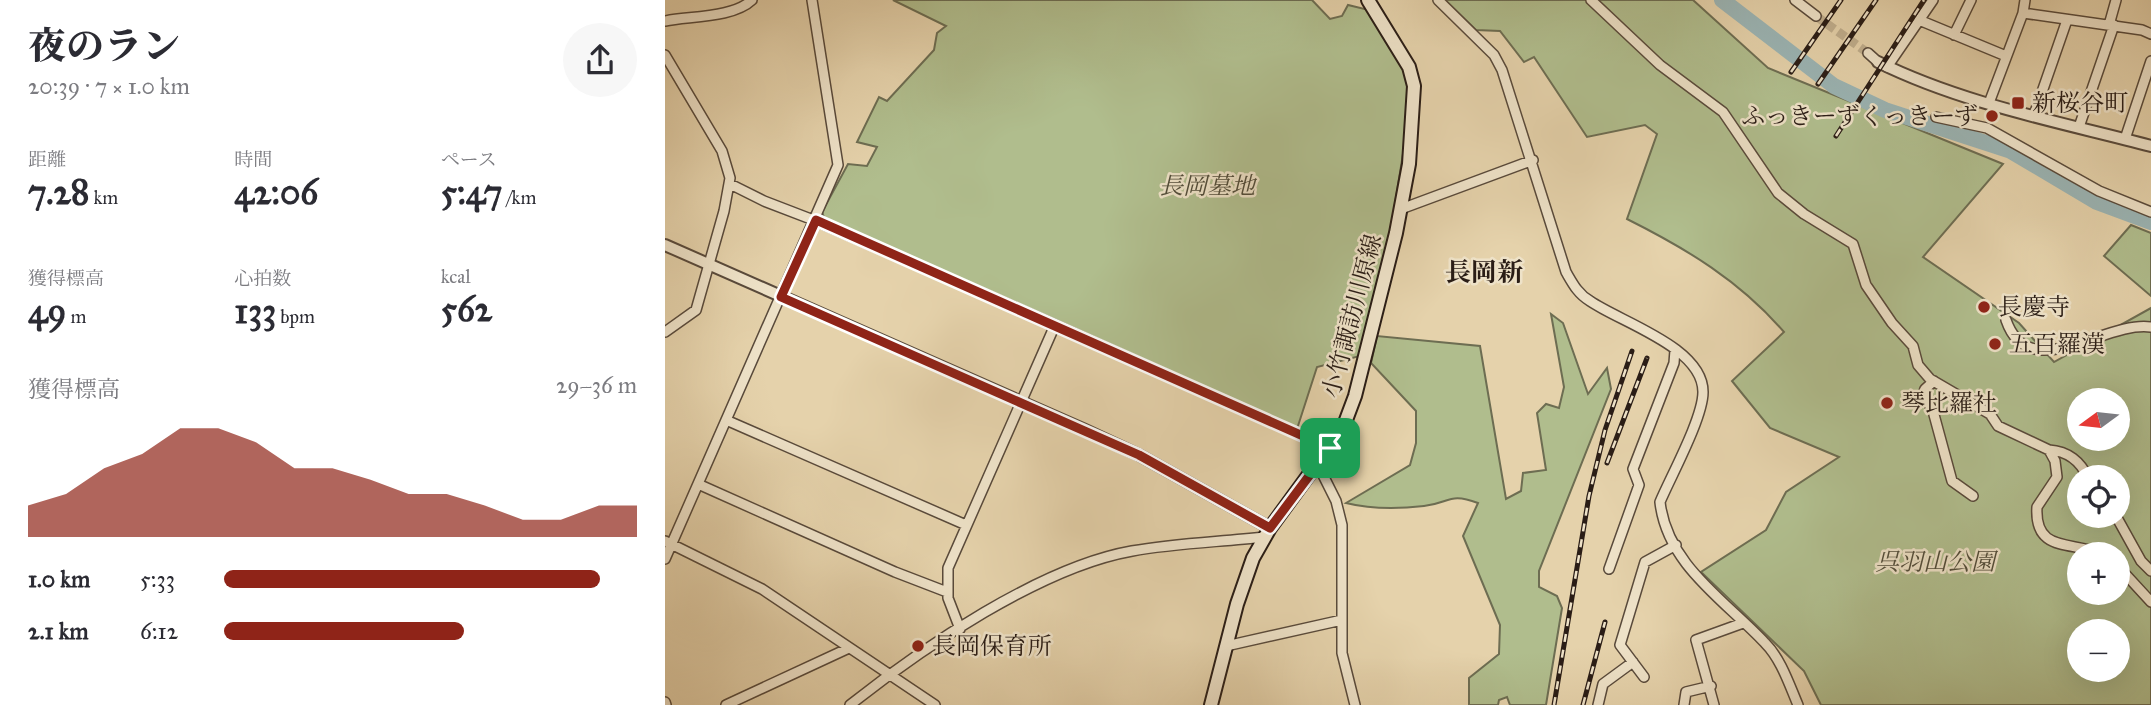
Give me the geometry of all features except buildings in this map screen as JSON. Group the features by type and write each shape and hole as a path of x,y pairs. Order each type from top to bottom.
{"main road":[{"name":"小竹諏訪川原線","path":"1211,705 1245,578 1267,533 1343,428 1356,396 1401,209 1409,164 1414,86 1409,67 1368,0"}],"street":[{"path":"665,21 733,9 752,0"},
{"path":"665,559 668,543 698,484 838,165 812,0"},
{"path":"1438,0 1494,55 1533,160 1566,272 1577,290 1590,301 1675,350 1696,370 1703,390 1700,407 1660,502 1662,519 1695,577 1766,644 1798,705"},
{"path":"1591,0 1660,65 1723,112 1778,193 1804,214 1853,244 1866,285 1892,323 1913,346 1923,372 1990,414 1998,426 2049,450 2072,457 2082,465"},
{"path":"1794,0 1816,16"},
{"path":"1883,64 1933,0"},
{"path":"1954,35 1971,0"},
{"path":"1989,103 2023,13 2025,0"},
{"path":"2079,127 2111,25 2116,0"},
{"path":"2023,13 2111,25 2151,34"},
{"path":"1919,20 2006,57"},
{"path":"2034,115 2067,20"},
{"path":"1868,52 1883,64 1915,79 1989,103 2151,146"},
{"path":"665,55 722,151 730,184 696,310 665,332"},
{"path":"2125,139 2151,61"},
{"path":"1936,117 1987,128 2099,191 2151,212"},
{"path":"1401,209 1533,160"},
{"path":"730,184 1330,448"},
{"path":"665,246 1139,455 1267,533"},
{"path":"2006,320 2016,339 2035,351 2050,350 2130,327 2151,327"},
{"path":"960,629 947,592 948,568 1055,325"},
{"path":"1609,569 1639,485 1633,469 1674,363 1675,350"},
{"path":"1934,381 1925,389 1923,395 1933,411 1952,481 1973,496"},
{"path":"726,421 966,525"},
{"path":"2049,450 2055,461 2057,477 2037,507 2040,528 2051,542 2067,545"},
{"path":"1318,465 1336,501 1342,525 1342,653 1355,705"},
{"path":"698,484 886,569 947,592"},
{"path":"2123,528 2141,561 2151,571"},
{"path":"850,705 888,675 960,629 1049,578 1131,551 1267,533"},
{"path":"668,543 762,589 935,705"},
{"path":"1644,677 1620,645 1645,562 1676,545"},
{"path":"2130,579 2151,602"},
{"path":"1226,646 1342,620"},
{"path":"1714,705 1696,640 1743,623"},
{"path":"726,705 849,648"},
{"path":"1598,705 1603,684 1633,662"},
{"path":"1684,705 1686,692 1711,687"}],"green space":[{"name":"長岡墓地","path":"893,0 1312,0 1330,19 1342,16 1348,5 1369,10 1414,86 1392,222 1360,356 1317,367 1297,429 825,220 822,212 848,164 867,166 877,147 857,142 879,97 887,101 934,50 937,33 946,26"},
{"name":"呉羽山公園","path":"1445,0 1693,0 1768,68 2003,164 1923,257 2019,323 2054,362 2151,308 2151,705 1821,705 1804,671 1701,572 1766,530 1786,492 1839,457 1770,428 1732,381 1784,332 1731,282 1691,254 1627,219 1657,134 1645,125 1587,137 1534,57 1524,62 1500,31 1476,30"},
{"path":"2131,225 2151,233 2151,296 2104,256"},
{"path":"1551,314 1563,323 1588,394 1607,368 1611,389 1539,571 1539,587 1557,596 1562,608 1546,705 1510,705 1507,697 1499,700 1498,705 1469,705 1469,678 1499,654 1500,625 1463,536 1478,503 1455,498 1433,505 1395,508 1346,503 1410,465 1416,443 1416,411 1371,363 1377,336 1480,346 1506,499 1521,491 1523,473 1546,470 1537,413 1546,404 1559,408 1564,387"}],"waterway":[{"path":"1722,0 1834,86 1885,110 2011,151 2097,202 2151,222"}],"tunnel":[{"path":"1816,16 1868,53"}],"railway":[{"path":"1791,72 1841,0"},
{"path":"1818,84 1876,0"},
{"path":"1836,136 1924,0"},
{"path":"1554,705 1589,496 1605,430 1632,351"},
{"path":"1607,463 1647,358"},
{"path":"1583,705 1605,622"}],"place":[{"name":"新桜谷町","path":"2018,103"},
{"name":"ふっきーずくっきーず","path":"1992,116"},
{"name":"長慶寺","path":"1984,307"},
{"name":"五百羅漢","path":"1995,344"},
{"name":"琴比羅社","path":"1887,403"},
{"name":"長岡保育所","path":"918,646"}],"district":[{"name":"長岡新","path":"1484,272"}],"route":[{"path":"816,220 1330,448 1270,528 1139,455 781,297 816,220"}]}
